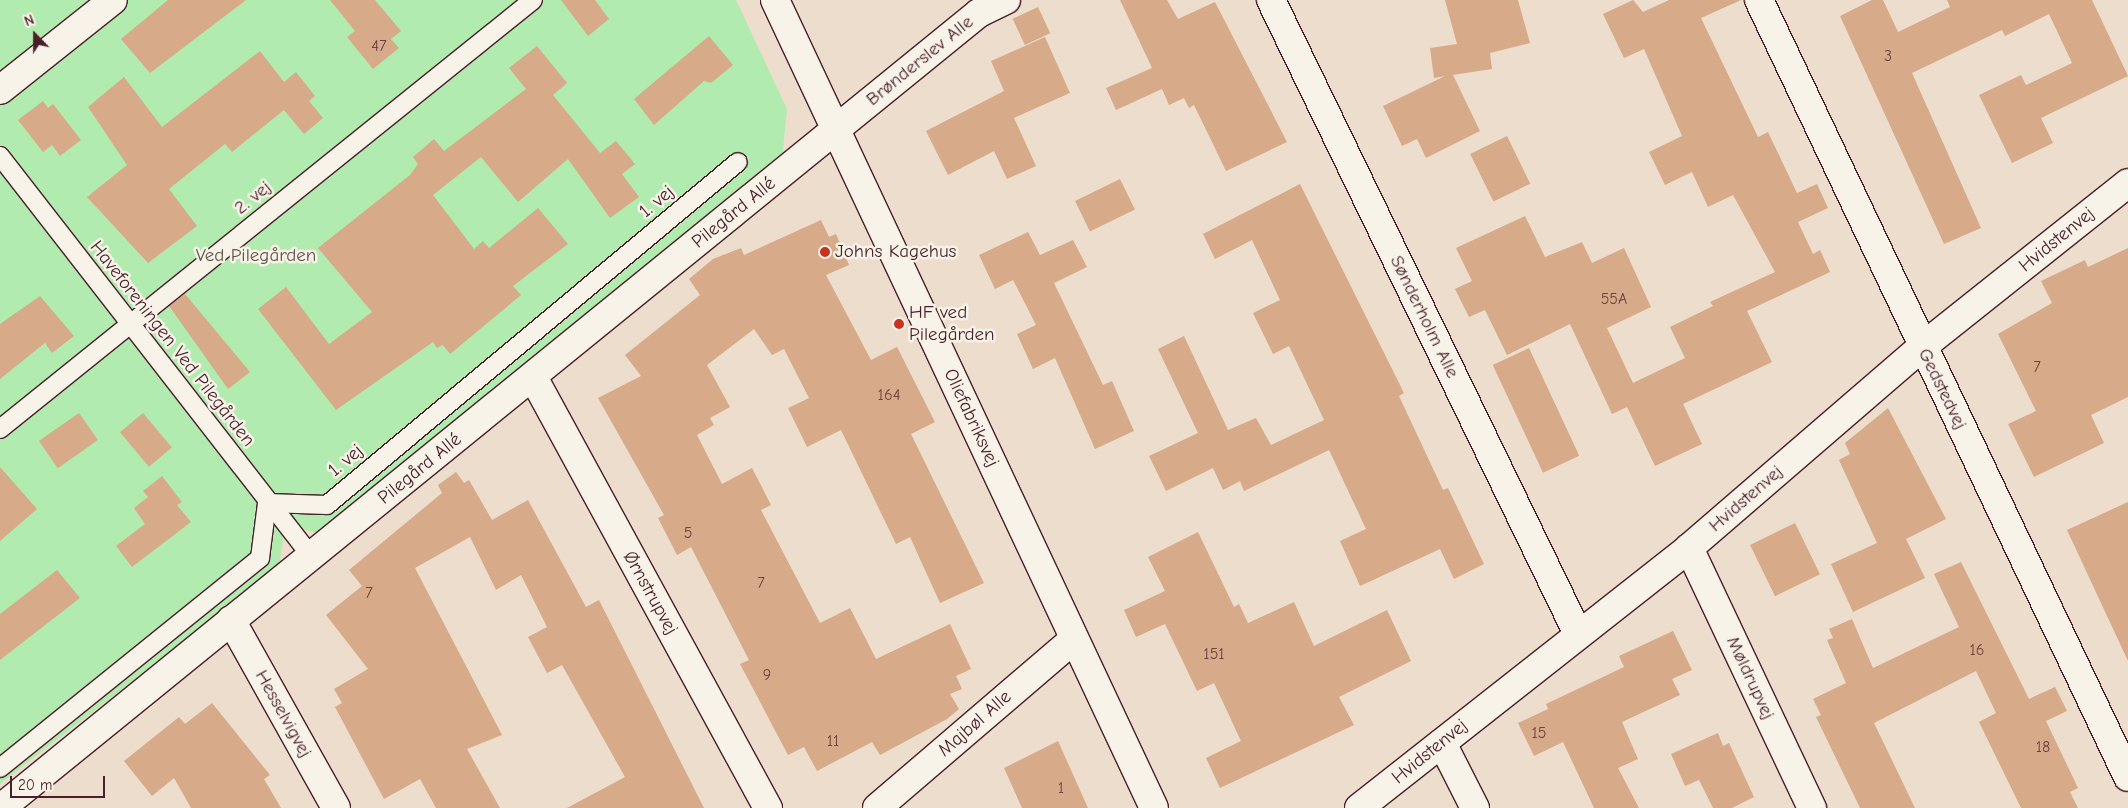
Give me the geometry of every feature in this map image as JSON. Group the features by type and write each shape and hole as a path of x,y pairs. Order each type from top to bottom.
{"street":[{"path":"0,90 113,0"},
{"name":"Oliefabriksvej","path":"775,0 838,128 1073,640 1154,808"},
{"name":"Brønderslev Alle","path":"838,128 980,13 1006,0"},
{"name":"Sønderholm Alle","path":"1271,0 1578,634"},
{"name":"Gedstedvej","path":"1758,0 2128,777"},
{"name":"Pilegård Allé","path":"0,808 838,128"},
{"name":"Hvidstenvej","path":"1360,808 1689,548 1922,347 2128,183"},
{"name":"Ørnstrupvej","path":"533,377 768,808"},
{"name":"Møldrupvej","path":"1689,548 1812,808"},
{"name":"Hesselvigvej","path":"231,620 336,808"},
{"name":"Majbøl Alle","path":"877,808 1073,640"},
{"path":"1442,743 1475,808"}],"lane":[{"name":"2. vej","path":"0,429 533,0"},
{"name":"Haveforeningen Ved Pilegården","path":"0,156 267,503 311,556"},
{"name":"1. vej","path":"267,503 327,505 738,162"},
{"path":"0,768 260,558 267,503"}],"green space":[{"name":"Ved Pilegården","path":"0,0 736,0 787,109 782,160 319,533 285,526 279,567 0,784"}],"building":[{"path":"168,0 246,0 150,73 121,39"},
{"path":"330,0 375,0 401,31 391,39 399,48 373,69 347,37 355,31"},
{"path":"561,0 595,0 609,19 588,36"},
{"path":"1120,0 1167,0 1178,19 1215,2 1287,142 1226,171 1194,105 1189,108 1184,98 1169,105 1162,89 1116,110 1106,88 1152,68"},
{"path":"1445,0 1518,0 1530,43 1490,53 1492,69 1453,75 1480,131 1426,158 1417,139 1402,146 1383,106 1445,76 1434,78 1430,48 1457,44"},
{"path":"1633,0 1643,12 1669,0 1741,0 1701,18 1758,137 1768,132 1797,193 1817,184 1828,208 1798,222 1813,254 1820,250 1830,272 1747,311 1772,362 1683,404 1702,444 1655,466 1627,407 1612,414 1570,324 1507,355 1485,310 1469,317 1455,289 1472,281 1456,248 1525,216 1545,257 1582,242 1592,263 1624,248 1651,307 1607,328 1633,383 1685,358 1670,327 1713,306 1710,302 1775,272 1733,195 1708,207 1692,172 1665,185 1649,152 1682,136 1644,49 1624,58 1603,14"},
{"path":"1872,0 1883,0 1898,32 1950,7 1947,0 2092,0 2128,76 2041,118 2053,143 2012,163 1979,95 2021,75 2026,85 2072,63 2049,14 2005,36 2002,30 1912,73 1981,228 1944,244 1840,16"},
{"path":"1038,7 1050,33 1025,45 1013,19"},
{"path":"709,36 733,65 711,83 704,81 654,125 634,99"},
{"path":"1045,37 1070,93 1014,118 1036,166 1007,179 994,151 948,175 926,131 1004,91 991,61"},
{"path":"537,46 567,83 553,95 600,153 616,141 635,164 622,174 639,197 610,218 568,159 518,202 481,157 433,195 474,249 483,241 489,248 538,208 568,244 513,286 521,295 450,354 443,345 437,348 433,342 336,410 258,309 286,287 329,344 372,312 318,248 410,175 418,164 413,157 434,139 444,151 526,89 509,68"},
{"path":"260,51 284,82 296,72 315,96 309,101 323,118 304,134 284,110 232,152 225,144 169,189 197,226 148,263 87,197 127,165 88,107 124,77 162,127"},
{"path":"43,101 48,108 53,104 81,140 60,156 52,145 43,152 18,120"},
{"path":"1507,136 1530,184 1493,202 1470,154"},
{"path":"1120,179 1135,210 1090,231 1075,201"},
{"path":"1300,184 1404,393 1399,396 1443,490 1448,488 1484,564 1454,579 1440,549 1360,586 1340,541 1366,529 1329,450 1244,491 1240,481 1223,490 1213,468 1166,491 1149,456 1198,433 1158,349 1184,336 1228,430 1256,418 1271,445 1324,420 1289,346 1273,354 1253,313 1280,300 1252,240 1215,259 1203,234"},
{"path":"821,220 829,237 836,234 849,265 826,275 871,360 897,347 935,422 911,434 984,583 940,603 910,537 896,544 841,430 807,447 788,408 809,398 784,349 772,355 754,329 707,365 730,407 710,418 714,425 697,435 722,484 752,468 771,505 761,510 820,623 850,608 876,659 950,624 971,669 956,676 962,689 950,694 959,709 947,719 880,755 872,742 817,771 804,747 788,755 740,664 749,660 691,547 677,555 658,518 664,515 598,398 641,376 625,355 700,295 689,279 713,259 741,248 744,255"},
{"path":"1028,232 1040,255 1073,240 1087,267 1054,283 1103,385 1112,381 1134,431 1095,449 1055,358 1033,369 1017,334 1036,325 1013,280 995,289 979,255"},
{"path":"2128,248 2128,397 2091,415 2104,443 2034,477 2008,424 2036,411 1998,334 2052,303 2041,281 2085,260 2088,267"},
{"path":"185,294 250,372 228,389 169,306"},
{"path":"40,296 74,336 52,353 45,343 0,379 0,324"},
{"path":"1529,348 1579,456 1543,473 1493,365"},
{"path":"1888,408 1946,519 1906,539 1925,578 1853,612 1831,564 1877,543 1839,460 1850,454 1845,443"},
{"path":"79,413 98,440 58,468 39,441"},
{"path":"143,413 172,447 149,467 120,432"},
{"path":"0,467 37,509 0,541"},
{"path":"456,472 464,483 469,480 492,520 528,500 586,607 599,600 704,808 567,808 625,777 562,665 547,673 528,637 547,627 521,575 496,590 470,537 415,568 502,735 467,749 500,808 436,808 420,779 384,799 335,707 342,703 334,689 368,669 326,615 362,586 349,570 442,493 438,485"},
{"path":"162,476 182,502 177,505 191,522 132,567 116,546 145,524 134,508 148,497 143,491"},
{"path":"2128,502 2128,661 2067,530"},
{"path":"1795,523 1820,574 1775,596 1750,545"},
{"path":"1198,532 1234,607 1239,604 1248,623 1294,602 1314,646 1387,610 1411,661 1339,697 1354,725 1220,788 1206,758 1241,741 1214,683 1197,691 1165,624 1136,637 1124,610 1165,591 1148,557"},
{"path":"1961,562 2029,699 2055,687 2067,711 2046,721 2078,788 2070,792 2078,808 2021,808 1979,722 1996,713 1976,671 1874,723 1915,808 1860,808 1816,717 1821,715 1813,699 1846,683 1827,640 1833,638 1829,629 1852,619 1873,668 1959,627 1934,574"},
{"path":"57,570 80,598 0,660 0,614"},
{"path":"1673,631 1692,670 1672,679 1680,695 1622,722 1638,759 1618,768 1639,808 1594,808 1563,742 1534,756 1518,723 1548,709 1546,704 1624,667 1619,656"},
{"path":"212,703 270,775 264,779 281,808 191,808 174,778 152,796 124,761 179,717 185,724"},
{"path":"1718,733 1723,746 1729,743 1754,797 1732,808 1713,808 1699,780 1685,786 1671,754"},
{"path":"1058,741 1088,808 1022,808 1004,768"}],"place":[{"name":"Johns Kagehus","path":"825,252"},
{"name":"HF ved Pilegården","path":"899,324"}]}
